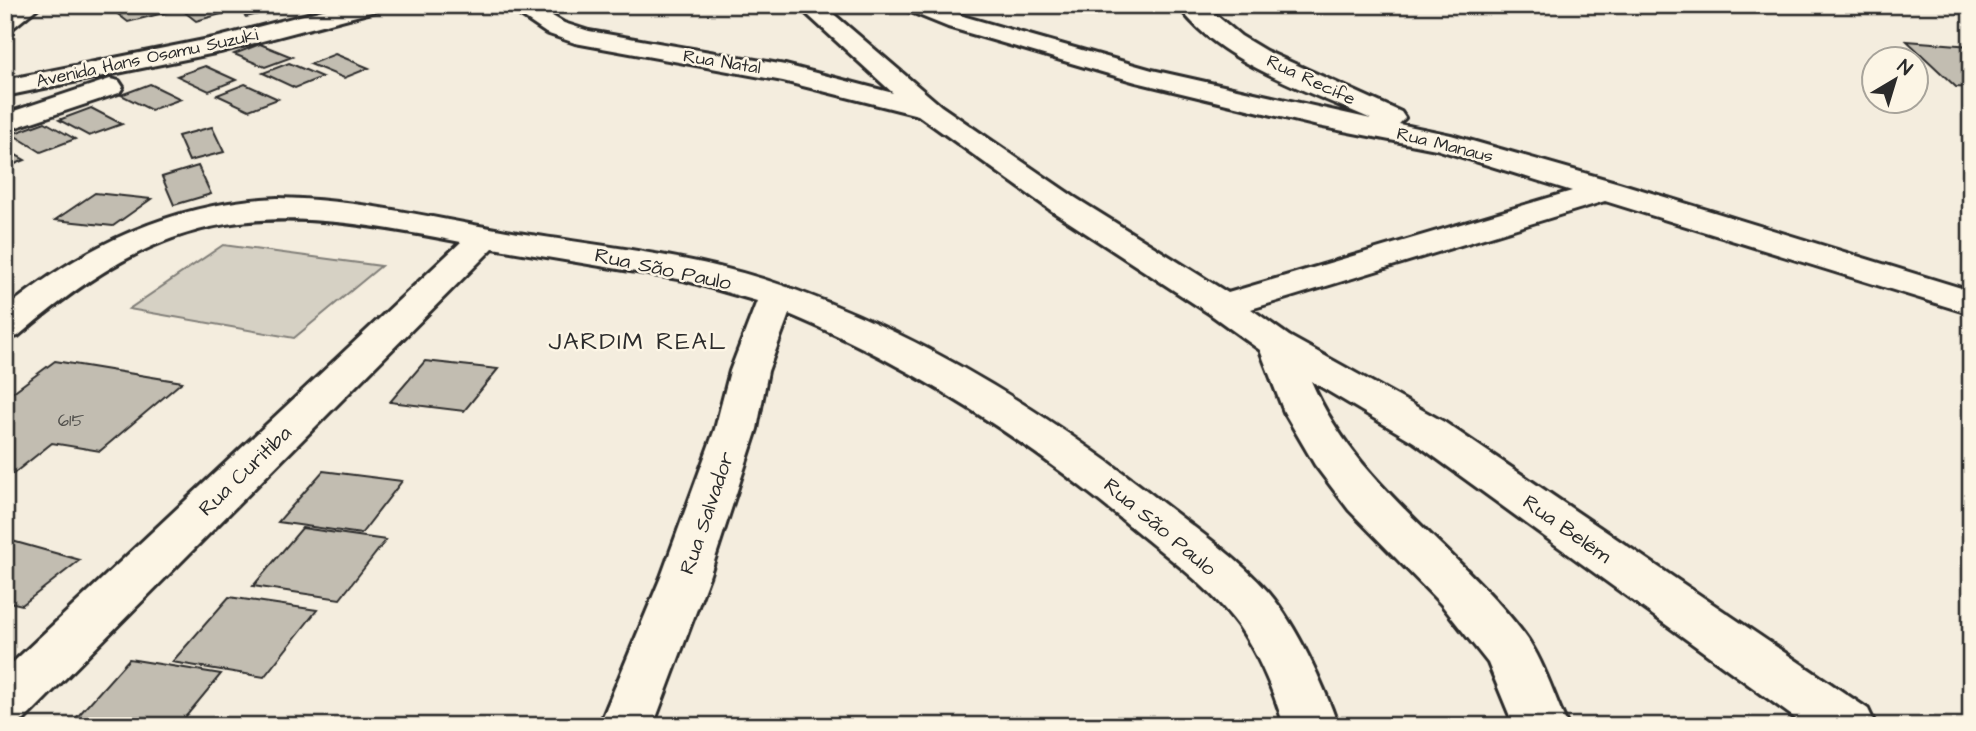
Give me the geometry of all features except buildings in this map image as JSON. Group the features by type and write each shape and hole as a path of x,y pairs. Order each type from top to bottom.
{"street":[{"path":"5,22 29,5"},
{"name":"Avenida Hans Osamu Suzuki","path":"5,88 219,44 371,5"},
{"name":"Rua Natal","path":"517,5 555,28 584,38 785,73 867,92 931,113"},
{"path":"809,5 931,113 1063,204 1223,306 1276,344 1304,412 1330,454 1364,499 1458,590 1508,651 1541,726"},
{"name":"Rua Manaus","path":"914,5 957,22 1145,76 1318,118 1441,141 1971,303"},
{"name":"Rua Recife","path":"1190,5 1203,20 1242,48 1441,141"},
{"path":"5,123 142,76 219,44"},
{"path":"1223,306 1608,190"},
{"name":"Rua São Paulo","path":"5,328 69,276 114,248 158,229 213,215 284,208 357,215 691,271 777,296 877,338 1037,433 1119,491 1194,553 1255,611 1311,726"},
{"name":"Rua Curitiba","path":"5,704 486,237"},
{"name":"Rua Salvador","path":"626,726 685,577 736,429 750,371 777,296"},
{"name":"Rua Belém","path":"1276,344 1429,432 1849,726"}],"shaded area":[{"path":"223,245 381,266 294,338 129,309"}],"district":[{"name":"JARDIM REAL","path":"638,342"}]}
